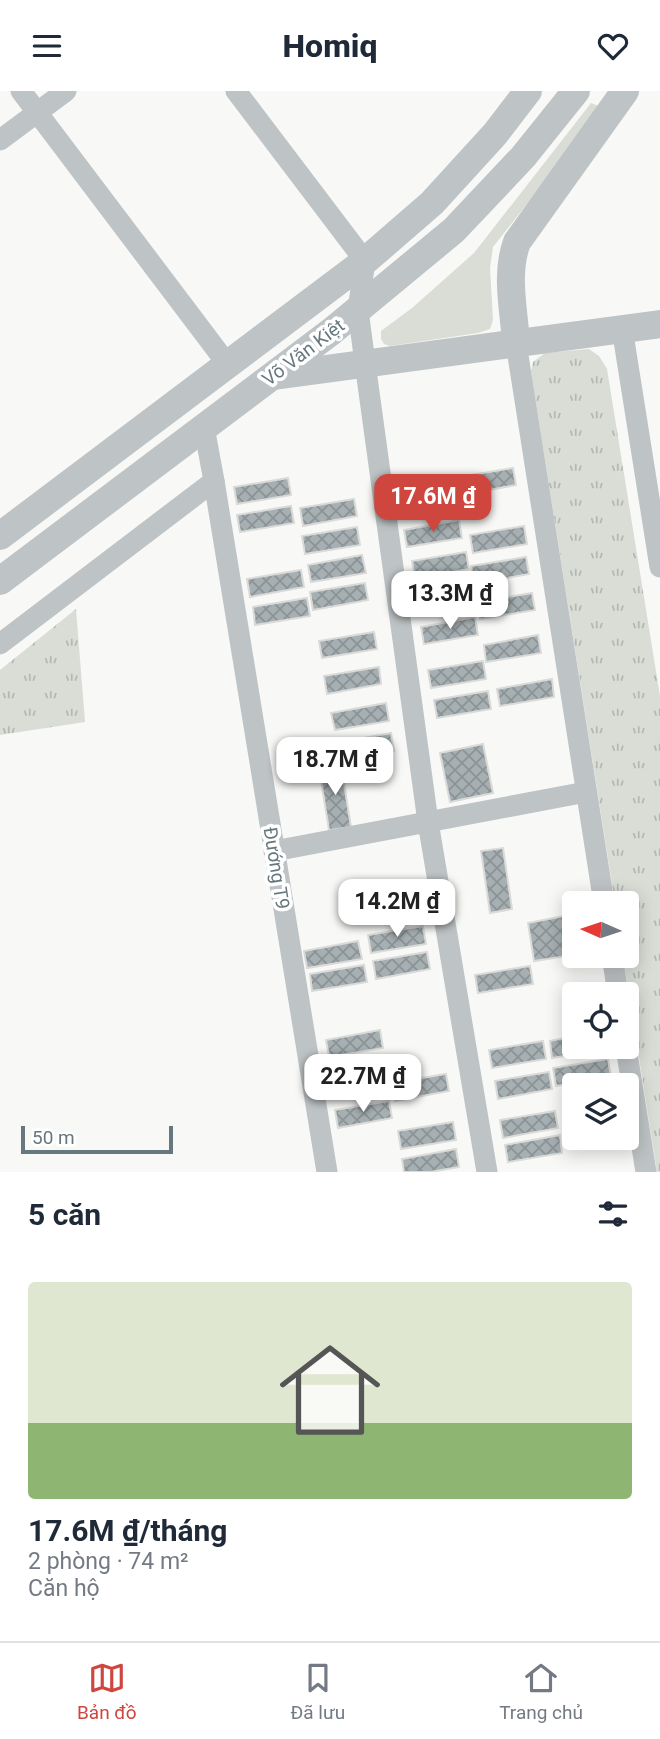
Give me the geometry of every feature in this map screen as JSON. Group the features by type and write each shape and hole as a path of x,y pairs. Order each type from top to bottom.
{"street":[{"path":"21,91 228,365"},
{"path":"0,140 65,91"},
{"path":"236,91 365,261 358,310 365,363 428,822 487,1172"},
{"name":"Võ Văn Kiệt","path":"0,536 365,261 432,203 495,134 528,91"},
{"name":"Võ Văn Kiệt","path":"0,581 358,310 454,230 523,157 576,91"},
{"path":"602,891 516,343 510,268 517,242 625,91"},
{"path":"271,377 660,324"},
{"path":"622,328 660,567"},
{"path":"185,398 204,427"},
{"name":"Đướng T9","path":"204,427 327,1172"},
{"path":"97,463 119,492"},
{"path":"0,644 214,481"},
{"path":"274,851 586,792"},
{"path":"628,1059 646,1172"}],"green space":[{"path":"591,103 599,106 601,110 493,247 490,268 493,320 490,329 390,346 384,344 381,331 412,308 474,253"},
{"path":"589,349 599,356 607,369 660,696 660,1172 657,1172 639,1058 639,982 627,982 625,968 639,968 639,891 613,891 531,371 533,362 545,353"},
{"path":"76,609 85,722 0,735 0,670"}],"building":[{"path":"513,468 516,485 462,495 459,477"},
{"path":"288,478 291,495 237,504 234,487"},
{"path":"354,499 357,516 303,526 300,508"},
{"path":"291,506 294,523 240,532 237,515"},
{"path":"459,520 462,538 407,547 404,530"},
{"path":"524,526 527,544 473,553 470,535"},
{"path":"357,527 360,545 305,554 302,536"},
{"path":"466,552 469,569 415,579 412,561"},
{"path":"362,555 366,573 311,582 308,565"},
{"path":"526,557 529,574 474,584 471,566"},
{"path":"301,570 304,587 250,597 247,579"},
{"path":"365,583 368,600 313,610 310,592"},
{"path":"532,593 535,610 480,619 477,602"},
{"path":"307,598 310,616 255,625 253,607"},
{"path":"475,617 478,635 424,644 421,627"},
{"path":"374,632 377,649 322,658 319,641"},
{"path":"538,635 541,653 486,662 484,645"},
{"path":"483,661 486,679 431,688 428,670"},
{"path":"379,667 381,684 327,694 324,676"},
{"path":"552,679 554,697 500,706 497,689"},
{"path":"488,691 491,709 437,718 434,700"},
{"path":"386,703 389,721 335,730 331,713"},
{"path":"391,733 394,751 339,760 336,743"},
{"path":"483,744 493,793 450,802 440,753"},
{"path":"341,765 351,827 329,830 319,768"},
{"path":"503,848 512,909 490,913 481,851"},
{"path":"562,916 562,957 534,961 528,923"},
{"path":"423,926 426,944 371,953 368,935"},
{"path":"358,941 362,959 307,968 304,951"},
{"path":"427,952 430,969 376,979 373,961"},
{"path":"364,965 367,982 312,991 310,974"},
{"path":"530,966 533,984 478,993 475,975"},
{"path":"380,1030 383,1048 329,1057 326,1040"},
{"path":"562,1038 562,1056 552,1058 550,1041"},
{"path":"543,1041 546,1059 492,1068 489,1050"},
{"path":"608,1059 610,1073 562,1073 562,1085 556,1086 553,1068"},
{"path":"549,1072 552,1089 498,1099 495,1081"},
{"path":"446,1074 449,1091 395,1101 392,1083"},
{"path":"389,1101 392,1118 338,1128 335,1110"},
{"path":"555,1111 558,1128 503,1138 500,1120"},
{"path":"453,1122 456,1140 401,1149 398,1131"},
{"path":"560,1135 562,1153 508,1162 505,1145"},
{"path":"456,1149 459,1167 430,1172 404,1172 402,1159"}]}
